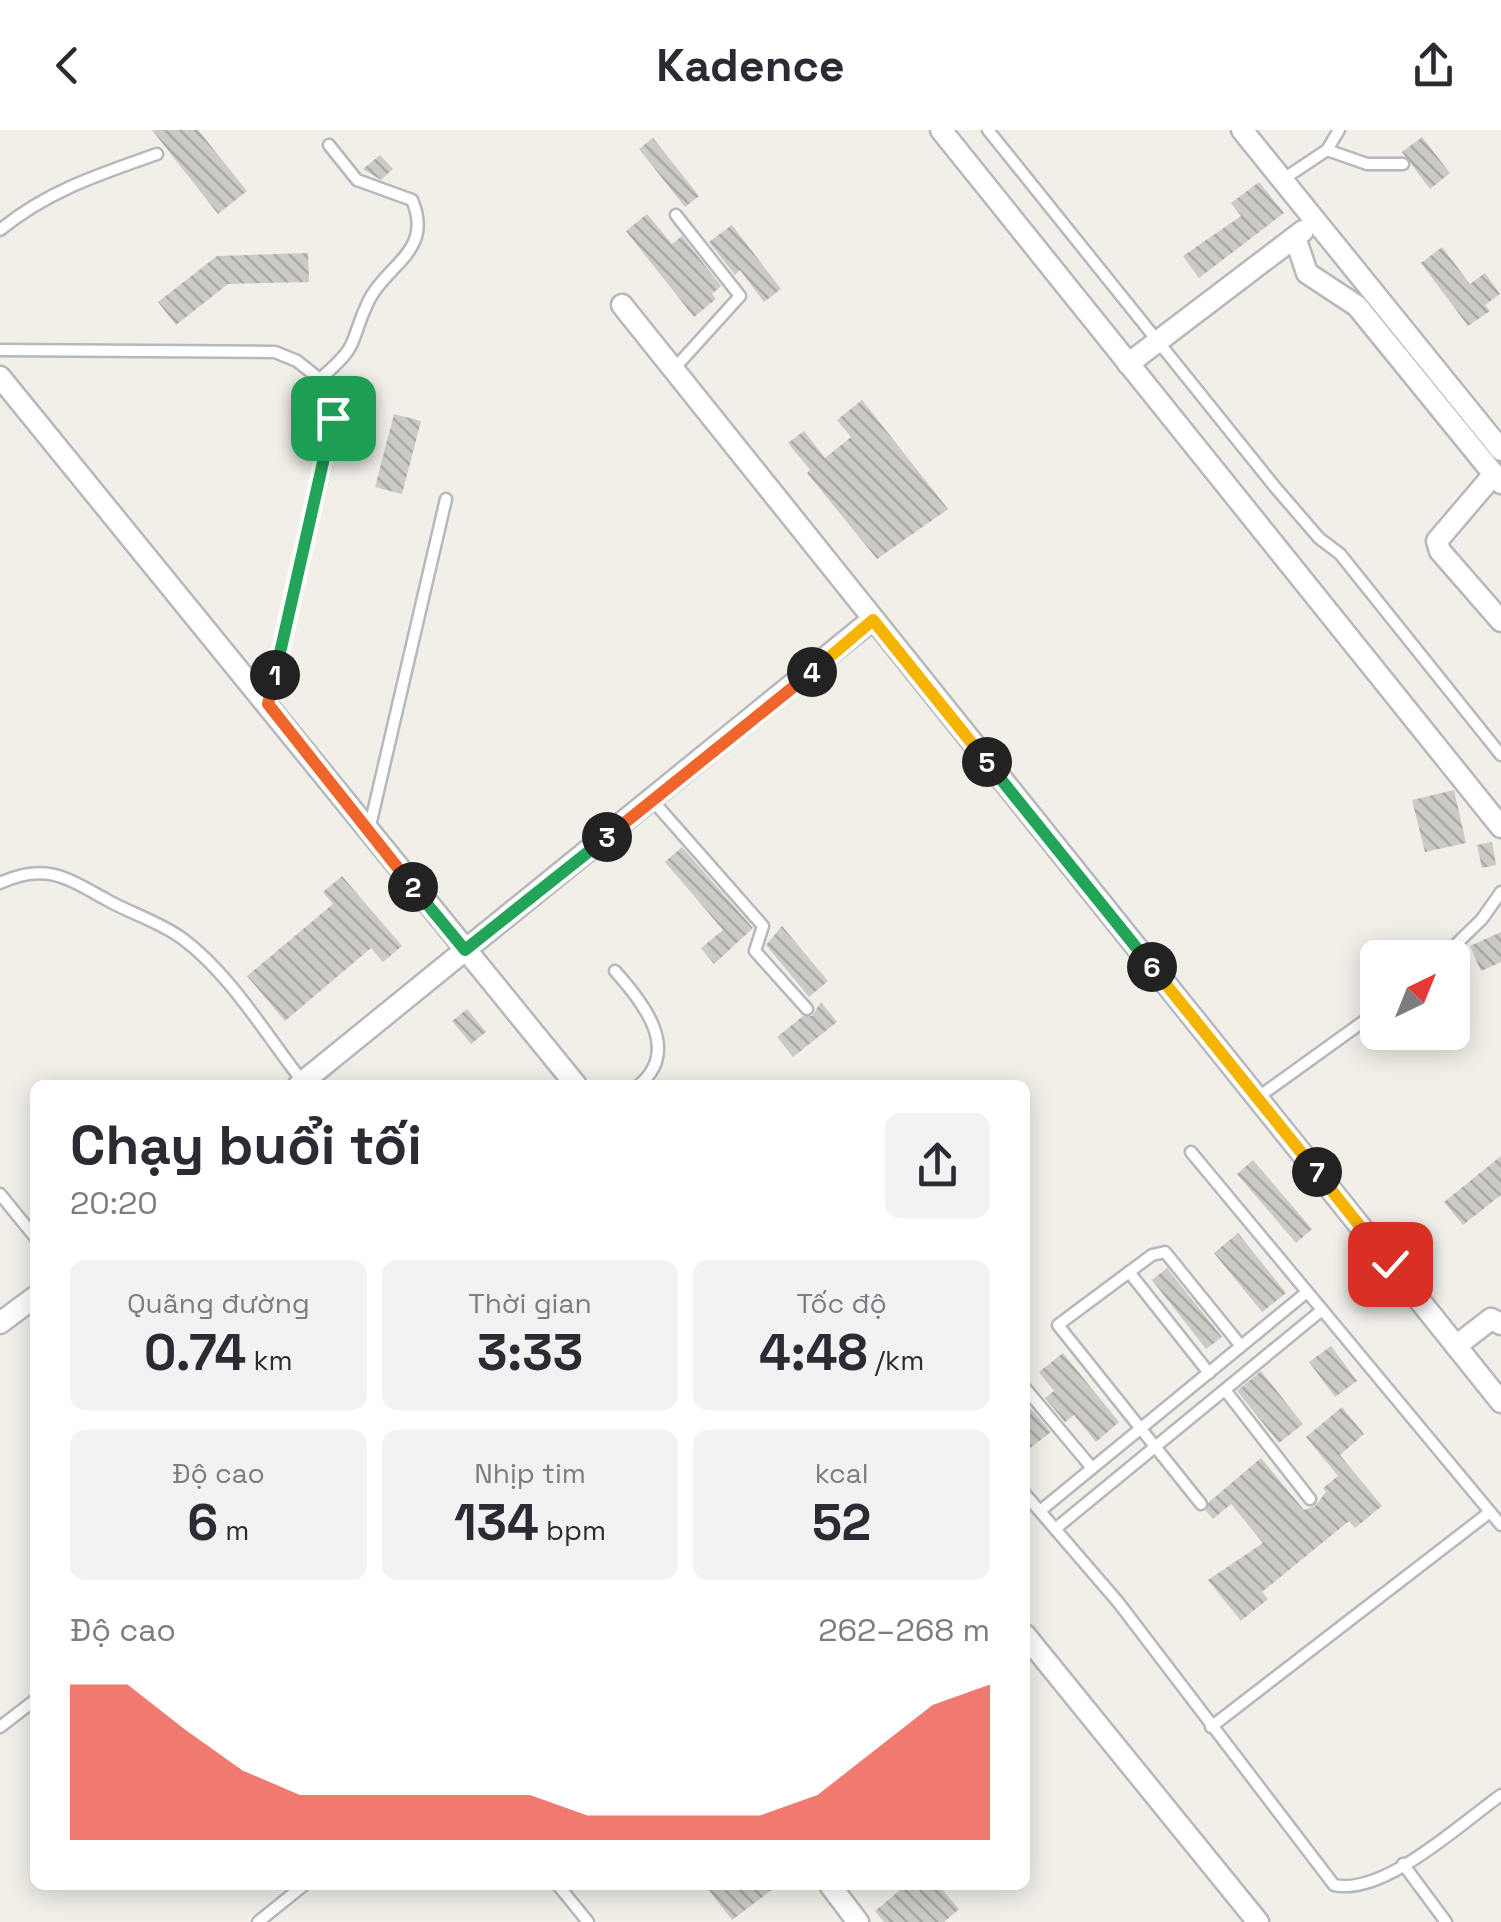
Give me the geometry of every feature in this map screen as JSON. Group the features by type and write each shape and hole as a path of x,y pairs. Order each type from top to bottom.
{"street":[{"path":"942,130 1501,828"},
{"path":"1242,130 1501,450"},
{"path":"1128,364 1316,221"},
{"path":"1295,237 1308,273 1357,306 1498,478 1437,541 1440,551 1501,621"},
{"path":"622,305 1501,1402"},
{"path":"0,377 572,1080"},
{"path":"307,1080 873,620"},
{"path":"0,1323 30,1301"},
{"path":"1456,1346 1491,1319 1501,1324"},
{"path":"1030,1641 1258,1922"},
{"path":"834,1890 858,1922"}],"lane":[{"path":"988,130 1308,526 1340,554 1501,754"},
{"path":"1282,180 1327,150 1339,130"},
{"path":"320,378 352,350 370,299 410,254 416,217 412,200 398,191 357,180 328,145"},
{"path":"1327,150 1367,164 1403,164"},
{"path":"0,230 24,210 69,186 156,154"},
{"path":"673,370 740,296 676,215"},
{"path":"0,350 274,352 320,378 330,396 332,436 268,704"},
{"path":"368,832 446,499"},
{"path":"653,800 763,926 755,951 807,1009"},
{"path":"0,882 15,874 67,876 170,930 220,975 299,1080"},
{"path":"1460,940 1501,892"},
{"path":"615,971 647,1010 658,1040 656,1066 643,1080"},
{"path":"1257,1098 1360,1023"},
{"path":"1190,1152 1501,1526"},
{"path":"0,1194 30,1231"},
{"path":"1201,1504 1058,1325 1152,1256 1166,1252 1241,1346"},
{"path":"1129,1272 1209,1373"},
{"path":"1040,1511 1307,1292"},
{"path":"1055,1529 1322,1310"},
{"path":"1225,1390 1310,1499"},
{"path":"1030,1394 1092,1468"},
{"path":"1030,1500 1118,1602 1334,1886 1351,1889 1379,1882 1501,1795"},
{"path":"1211,1727 1490,1512"},
{"path":"0,1727 30,1704"},
{"path":"1403,1864 1446,1922"},
{"path":"258,1922 298,1890"},
{"path":"562,1890 588,1922"}],"building":[{"path":"152,130 198,130 247,191 218,214"},
{"path":"1422,137 1450,173 1430,189 1402,152"},
{"path":"653,138 699,196 685,207 639,149"},
{"path":"380,155 393,169 381,180 363,169"},
{"path":"1259,182 1284,213 1199,278 1183,256 1241,216 1231,203"},
{"path":"647,214 672,244 682,236 721,286 712,294 716,299 694,317 626,231"},
{"path":"732,225 781,289 764,302 740,270 735,275 709,242"},
{"path":"1442,247 1470,284 1485,273 1500,294 1485,305 1490,311 1468,326 1421,263"},
{"path":"308,253 309,282 228,284 176,325 158,302 217,256"},
{"path":"862,400 948,509 877,559 807,473 810,470 788,443 804,431 825,458 851,437 837,420"},
{"path":"394,414 421,421 402,494 375,487"},
{"path":"1454,790 1466,843 1425,852 1412,800"},
{"path":"1492,842 1496,865 1482,868 1477,845"},
{"path":"682,847 753,928 714,964 701,948 723,930 665,862"},
{"path":"342,876 402,946 383,962 371,948 285,1021 247,976 333,904 323,892"},
{"path":"782,926 828,981 809,997 766,945"},
{"path":"1501,932 1501,962 1481,971 1470,946"},
{"path":"821,1002 837,1022 793,1057 777,1037 803,1016 812,1016"},
{"path":"467,1009 486,1032 471,1044 452,1021"},
{"path":"1501,1156 1501,1195 1463,1225 1444,1202"},
{"path":"1253,1160 1312,1229 1296,1243 1237,1174"},
{"path":"1238,1233 1286,1293 1262,1312 1214,1253"},
{"path":"1167,1268 1222,1337 1206,1349 1152,1280"},
{"path":"1331,1346 1357,1381 1335,1397 1309,1362"},
{"path":"1063,1353 1119,1422 1096,1442 1074,1415 1065,1422 1045,1398 1054,1391 1039,1372"},
{"path":"1261,1371 1303,1424 1279,1443 1237,1391"},
{"path":"1342,1407 1364,1434 1340,1455 1382,1506 1355,1528 1349,1521 1262,1592 1268,1599 1241,1621 1208,1580 1263,1543 1231,1504 1213,1519 1206,1511 1209,1502 1261,1458 1304,1510 1315,1506 1326,1492 1323,1488 1338,1476 1306,1437"},
{"path":"1030,1410 1051,1432 1030,1448"},
{"path":"709,1890 771,1890 732,1920"},
{"path":"900,1890 942,1890 959,1909 944,1922 884,1922 875,1911"}],"route":[{"path":"333,418 332,436 268,704 465,950 873,620 1390,1264"}]}
